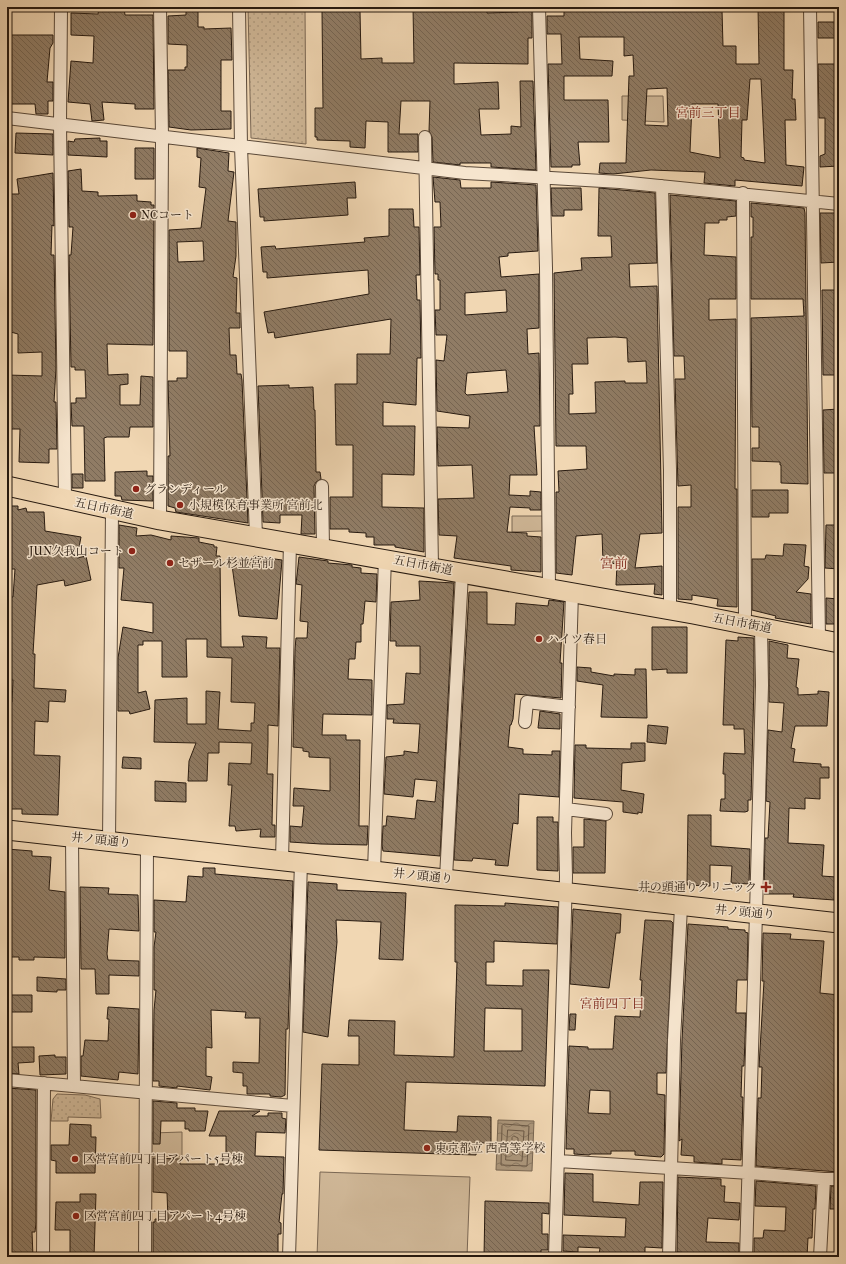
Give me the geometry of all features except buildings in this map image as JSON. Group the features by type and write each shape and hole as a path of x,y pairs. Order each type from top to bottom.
{"main road":[{"name":"五日市街道","path":"7,486 160,520 385,558 670,610 839,643"},
{"name":"井ノ頭通り","path":"7,830 839,923"}],"street":[{"path":"61,7 60,124 65,499"},
{"path":"160,7 162,137 160,520"},
{"path":"239,7 241,147 256,536"},
{"path":"539,7 544,177 550,588"},
{"path":"810,7 819,639"},
{"path":"7,118 426,169 662,186 743,193 839,204"},
{"path":"425,137 432,567"},
{"path":"662,186 670,470 670,610"},
{"path":"743,193 746,614 753,626 762,685 750,1173 746,1257"},
{"path":"322,486 323,548"},
{"path":"109,841 112,510"},
{"path":"282,860 290,543"},
{"path":"374,871 385,558"},
{"path":"446,878 462,573"},
{"path":"555,1257 566,892 566,809 572,592"},
{"path":"525,722 527,702 569,707"},
{"path":"566,809 606,814"},
{"path":"72,837 74,1085"},
{"path":"145,1257 147,846"},
{"path":"289,1257 301,862"},
{"path":"669,1257 674,1040 681,906"},
{"path":"7,1080 293,1106"},
{"path":"43,1257 44,1083"},
{"path":"558,1161 839,1179"},
{"path":"820,1257 824,1179"}],"shaded area":[{"path":"248,7 305,7 306,144 251,138"},
{"path":"622,96 663,96 664,122 622,120"},
{"path":"512,516 543,516 543,531 512,532"},
{"path":"57,1094 85,1095 100,1099 101,1118 68,1117 68,1121 51,1121 53,1099"},
{"path":"182,1132 182,1157 151,1156 152,1133"},
{"path":"320,1172 470,1177 467,1257 317,1257"}],"water":[{"path":"498,1120 534,1121 532,1171 496,1170"}],"place":[{"name":"NCコート","path":"133,215"},
{"name":"グランディール","path":"136,489"},
{"name":"小規模保育事業所 宮前北","path":"180,505"},
{"name":"JUN久我山コート","path":"132,551"},
{"name":"セザール杉並宮前","path":"170,563"},
{"name":"ハイツ春日","path":"539,639"},
{"name":"井の頭通りクリニック","path":"766,887"},
{"name":"東京都立 西高等学校","path":"427,1148"},
{"name":"区営宮前四丁目アパート5号棟","path":"75,1159"},
{"name":"区営宮前四丁目アパート4号棟","path":"76,1216"}],"district":[{"name":"宮前三丁目","path":"708,112"},
{"name":"宮前","path":"614,563"},
{"name":"宮前四丁目","path":"612,1003"}]}
